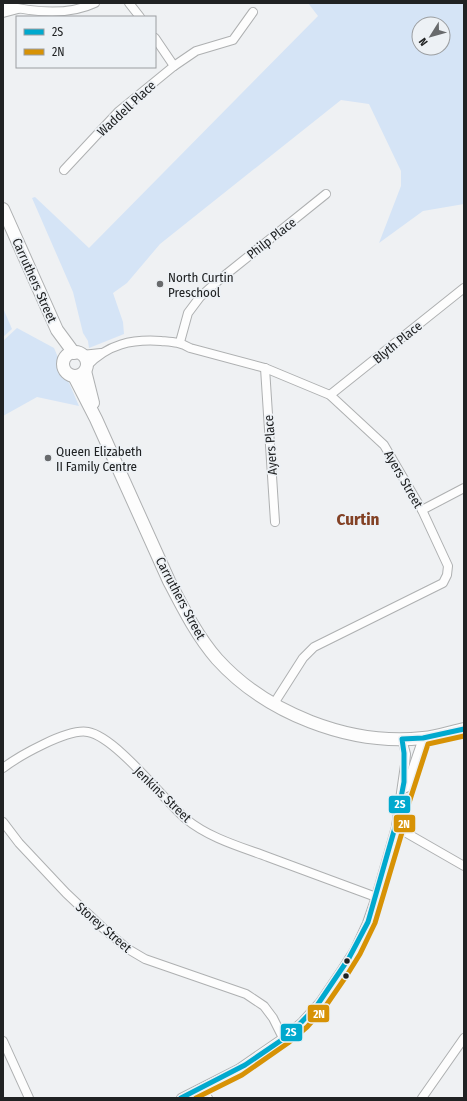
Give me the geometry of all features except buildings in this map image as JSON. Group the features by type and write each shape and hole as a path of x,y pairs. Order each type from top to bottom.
{"main road":[{"name":"Carruthers Street","path":"3,209 57,330 67,373 74,376 96,419 169,582 191,623 216,657 247,687 273,705 297,716 346,733 369,737 402,739 423,738 464,728"},
{"name":"Carruthers Street","path":"57,330 82,361 96,419"},
{"path":"64,362 67,356 82,361 80,376 74,376"}],"street":[{"path":"3,5 19,9 75,11 95,3"},
{"path":"130,3 139,16"},
{"path":"3,13 19,9"},
{"name":"Waddell Place","path":"64,170 119,111 174,66 196,51 233,40 254,12"},
{"path":"156,39 174,66"},
{"name":"Philp Place","path":"180,342 188,313 200,297 326,194"},
{"name":"Blyth Place","path":"330,395 464,288"},
{"name":"Ayers Street","path":"82,361 114,346 141,340 180,342 190,348 265,368 330,395 384,445 422,510 448,566 447,575 443,583 314,647 303,658 273,705"},
{"name":"Ayers Place","path":"265,368 275,522"},
{"path":"422,510 464,488"},
{"name":"Jenkins Street","path":"3,768 36,747 72,734 87,731 111,742 187,820 207,832 230,843 376,897"},
{"path":"181,1098 238,1069 284,1038 302,1022 315,1007 348,960 367,923 376,897 401,804 423,738"},
{"path":"401,804 406,754 402,739"},
{"name":"Storey Street","path":"3,822 19,843 66,893 104,929 128,949 145,959 246,994 264,1006 273,1018 284,1038"},
{"path":"396,826 464,866"},
{"path":"422,1098 464,1038"},
{"path":"3,1041 29,1098"},
{"path":"200,1089 208,1098"}],"shaded area":[{"path":"308,3 464,3 464,204 423,211 379,243 401,186 401,171 369,104 341,100 160,244 127,283 113,293 123,322 124,334 89,348 88,341 83,333 73,292 32,198 35,197 89,248 318,16"},
{"path":"3,308 12,329 3,337"},
{"path":"17,328 54,348 79,406 37,397 3,416 3,341"}],"transit line":[{"name":"2S","path":"181,1098 245,1065 289,1035 316,1007 349,958 368,922 396,824 404,782 404,753 402,739 423,738 464,729"},
{"name":"2N","path":"196,1098 242,1075 288,1043 307,1027 325,1007 360,954 375,923 403,829 408,806 428,744 464,736"}],"place":[{"name":"North Curtin Preschool","path":"160,284"},
{"name":"Queen Elizabeth II Family Centre","path":"48,458"}],"district":[{"name":"Curtin","path":"358,519"}]}
